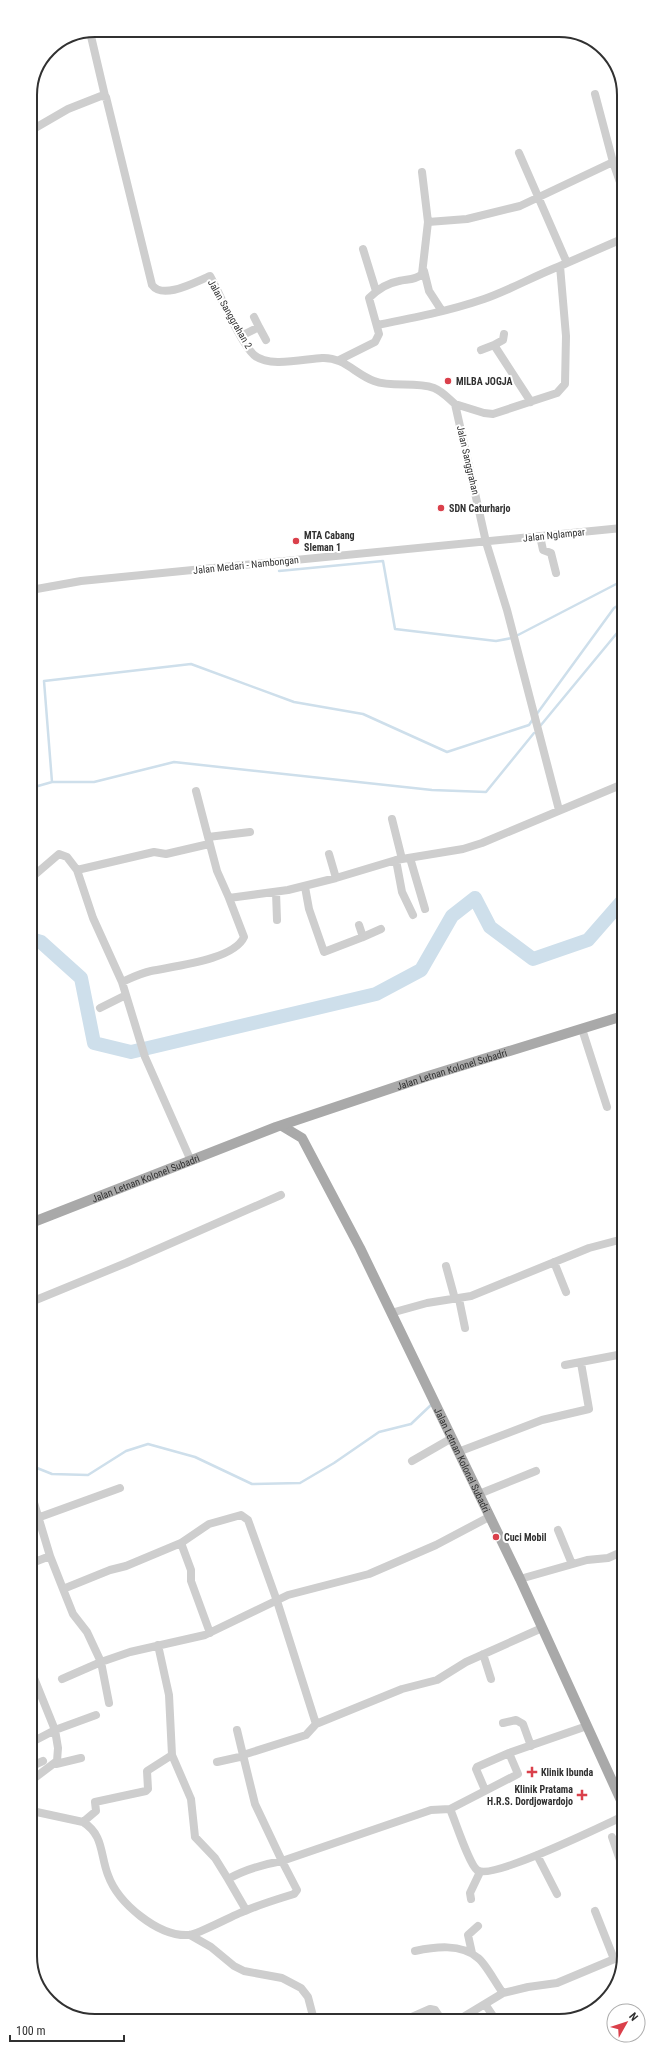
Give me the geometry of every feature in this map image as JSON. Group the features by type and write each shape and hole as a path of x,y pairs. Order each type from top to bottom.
{"main road":[{"name":"Jalan Letnan Kolonel Subadri","path":"37,1218 191,1161 299,1119 425,1077 617,1018"},
{"path":"299,1119 302,1138"},
{"path":"282,1126 302,1138"},
{"name":"Jalan Letnan Kolonel Subadri","path":"302,1138 391,1313 520,1579 617,1792"}],"street":[{"path":"37,127 68,110 105,96 91,37"},
{"path":"595,94 617,174"},
{"name":"Jalan Sanggrahan 2","path":"105,96 107,99 152,285 158,291 164,292 210,276 241,336 253,355 261,360 271,362 324,358 339,360 372,380 381,383 434,388 455,404"},
{"path":"455,404 484,413 493,414 557,393 565,384 566,336 564,265 538,196 518,153"},
{"path":"428,222 467,219 520,206 538,196 613,162"},
{"path":"422,172 428,222 424,271 429,291 442,311"},
{"path":"377,326 442,311 486,298 534,275 564,265 617,241"},
{"path":"363,249 376,292"},
{"path":"339,360 375,342 379,334 369,298 391,283 416,278 424,271"},
{"path":"254,317 266,340"},
{"path":"241,336 259,327"},
{"path":"481,350 503,340 504,334"},
{"path":"494,345 531,402"},
{"name":"Jalan Sanggrahan","path":"455,404 486,542 507,610 559,810"},
{"name":"Jalan Nglampar","path":"486,542 617,528"},
{"path":"540,536 543,550 551,553 556,573"},
{"name":"Jalan Medari - Nambongan","path":"37,589 81,581 486,542"},
{"path":"229,898 305,887 403,859 482,843 617,786"},
{"path":"122,982 150,971 225,954 241,943 244,937 217,871 196,791"},
{"path":"392,819 403,859 425,908"},
{"path":"77,870 154,852 166,854 209,841 250,832"},
{"path":"37,873 59,854 68,857 77,870 93,918 122,982 145,1057 191,1161"},
{"path":"329,854 336,878"},
{"path":"403,859 402,892 413,915"},
{"path":"305,887 309,909 324,952 381,929"},
{"path":"276,892 277,920"},
{"path":"359,925 363,937"},
{"path":"100,1008 126,995"},
{"path":"582,1029 607,1107"},
{"path":"37,1300 126,1263 281,1195"},
{"path":"391,1313 427,1302 471,1296 589,1248 617,1241"},
{"path":"554,1262 566,1292"},
{"path":"446,1266 465,1328"},
{"path":"565,1365 617,1355"},
{"path":"458,1452 523,1426 589,1409 581,1363"},
{"path":"412,1461 452,1438"},
{"path":"479,1494 536,1471"},
{"path":"40,1517 120,1488"},
{"path":"37,1509 50,1556 71,1610 87,1632 101,1662 109,1703"},
{"path":"63,1589 110,1570 126,1566 181,1543 209,1524 230,1517 241,1516 246,1518 277,1601 316,1724"},
{"path":"62,1679 101,1662 158,1645 210,1633 277,1601 316,1587 375,1572 436,1545 490,1517"},
{"path":"558,1530 572,1564"},
{"path":"181,1543 191,1570 191,1581 210,1633"},
{"path":"520,1579 572,1564 592,1559 608,1558 617,1555"},
{"path":"37,1561 50,1556"},
{"path":"217,1762 306,1735 316,1724 402,1689 437,1680 466,1662 542,1628"},
{"path":"158,1645 169,1695 172,1755 190,1799 195,1837 212,1854 246,1910"},
{"path":"483,1654 491,1679"},
{"path":"37,1685 55,1730 58,1748 58,1760 56,1764"},
{"path":"37,1739 55,1730 96,1716"},
{"path":"503,1723 516,1720 523,1724 531,1746"},
{"path":"485,1790 476,1769 477,1767 509,1753 586,1726"},
{"path":"190,1935 246,1910 297,1892 296,1887 282,1862 254,1804 244,1755 237,1730"},
{"path":"228,1879 238,1874 272,1863 282,1862 431,1810 450,1808 518,1774 509,1753"},
{"path":"83,1822 96,1811 95,1802 146,1791 148,1789 147,1771 172,1755"},
{"path":"37,1777 56,1764 81,1758"},
{"path":"37,1764 43,1761"},
{"path":"450,1808 475,1870 480,1872 498,1869 537,1855 617,1819"},
{"path":"37,1812 83,1822 98,1836 107,1874 115,1889 154,1927 190,1935 211,1947 234,1966 244,1971 282,1978 301,1988 308,1997 312,2014"},
{"path":"612,1836 617,1851"},
{"path":"537,1855 557,1894"},
{"path":"472,1899 470,1892 480,1872"},
{"path":"595,1911 614,1959"},
{"path":"472,1953 468,1934 478,1926"},
{"path":"415,1951 437,1947 447,1947 472,1953 479,1958 503,1993"},
{"path":"468,2014 503,1993 528,1987 556,1983 617,1958"},
{"path":"485,2004 492,2014"},
{"path":"419,2014 430,2009 435,2010 438,2014"}],"waterway":[{"path":"279,571 383,561 395,629 496,641 512,638"},
{"path":"518,635 617,584"},
{"path":"536,715 614,608 617,606"},
{"path":"541,725 617,633"},
{"path":"37,786 52,782 44,681 191,664 294,702 363,714 447,752 529,725 533,719"},
{"path":"52,782 94,782 174,762 432,790 486,792 534,733"},
{"path":"37,941 41,942 81,978 94,1043 131,1052 376,994 421,970 452,916 475,898 490,927 533,959 588,940 617,907"},
{"path":"37,1468 52,1474 88,1475 126,1451 148,1444 195,1457 252,1484 300,1483 334,1463 379,1432 411,1424 431,1405"}],"place":[{"name":"MILBA JOGJA","path":"448,381"},
{"name":"SDN Caturharjo","path":"441,508"},
{"name":"MTA Cabang Sleman 1","path":"296,541"},
{"name":"Cuci Mobil","path":"496,1537"},
{"name":"Klinik Ibunda","path":"532,1772"},
{"name":"Klinik Pratama H.R.S. Dordjowardojo","path":"582,1795"}]}
